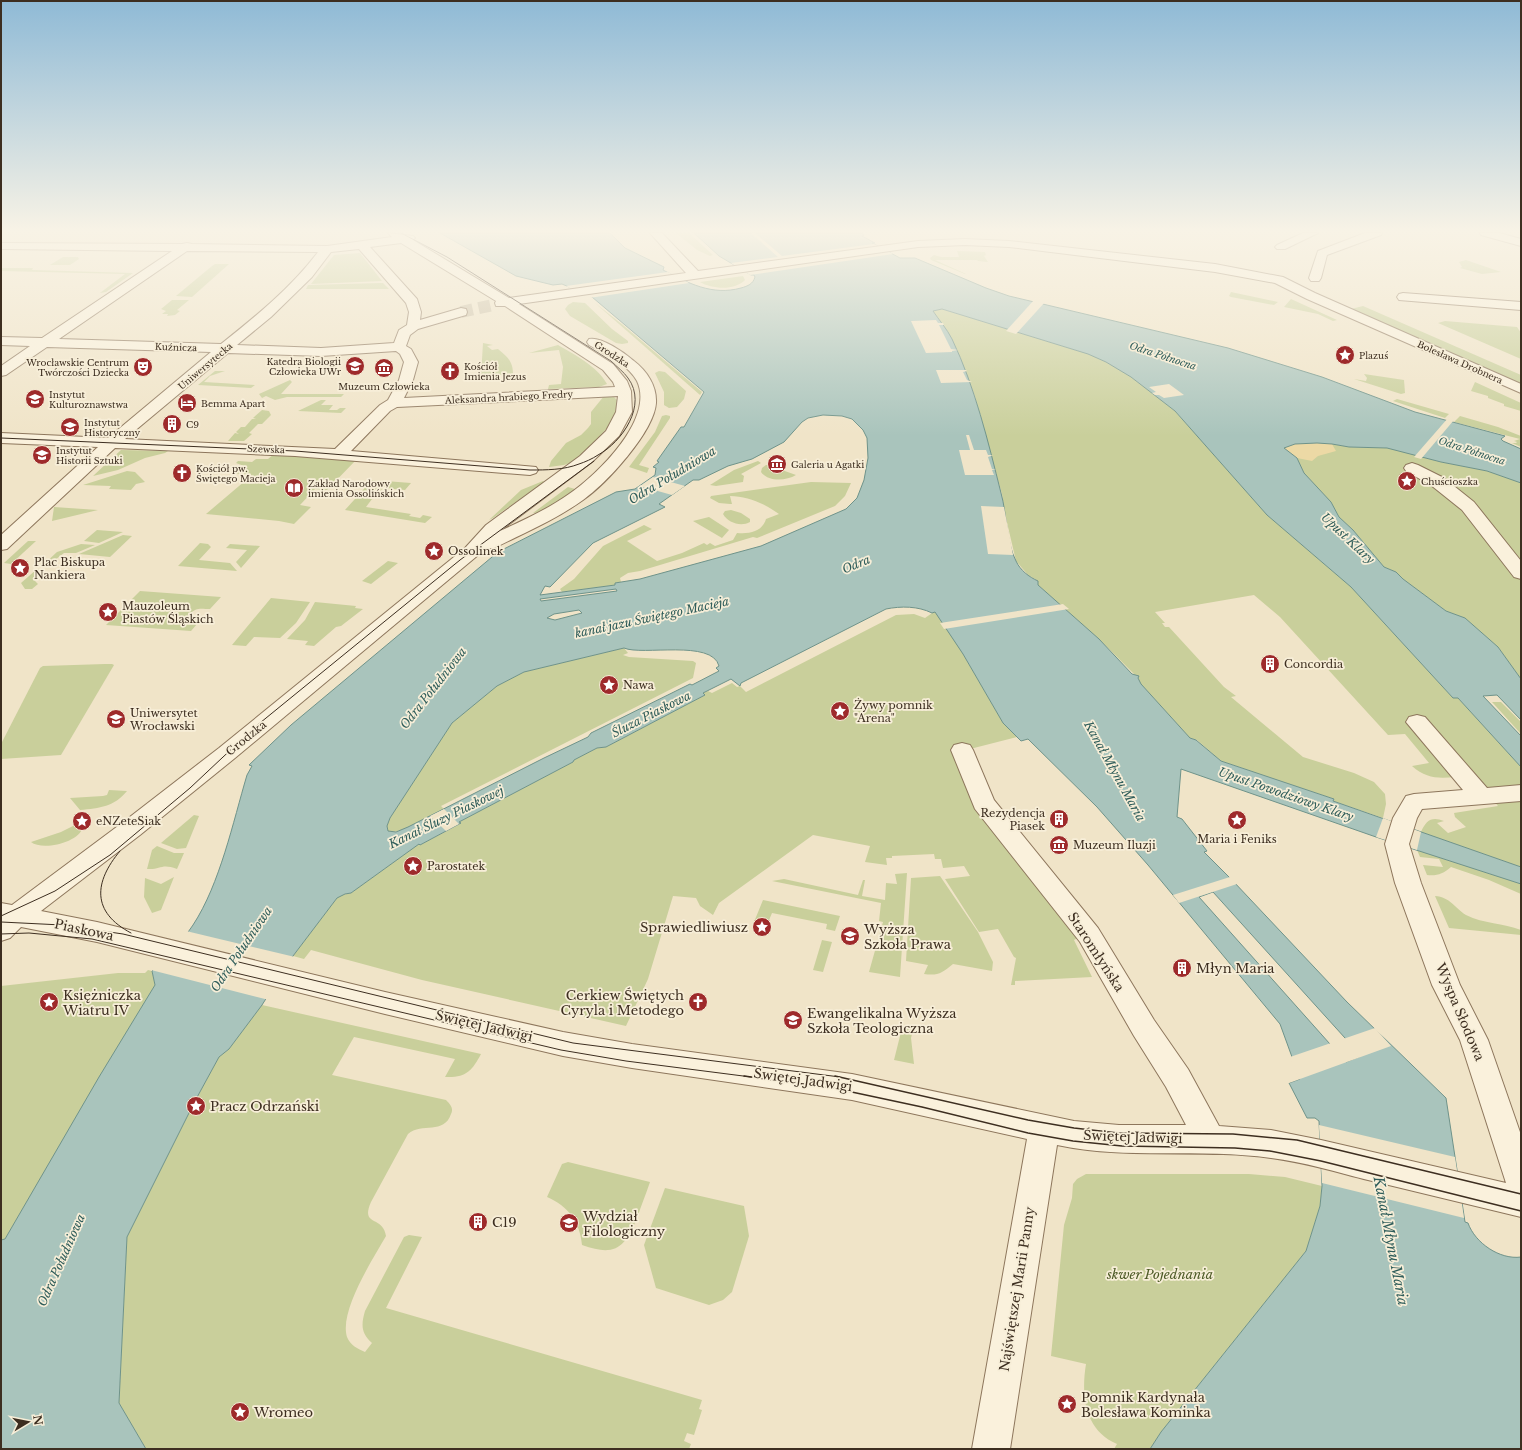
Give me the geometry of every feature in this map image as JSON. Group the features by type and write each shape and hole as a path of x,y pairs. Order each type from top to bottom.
{"street":[{"path":"1,372 106,301"},
{"name":"Uniwersytecka","path":"112,444 280,301"},
{"path":"411,301 415,312 413,326"},
{"path":"493,305 501,301"},
{"name":"Grodzka","path":"6,920 131,830 227,753 471,552 492,529 588,457 613,432 624,412 626,404 624,391 620,381 608,367 516,301"},
{"name":"Grodzka","path":"471,552 556,509 587,488 606,471 626,446 642,424 649,405 647,390 644,382 621,358 525,301"},
{"name":"Bolesława Drobnera","path":"1322,301 1521,389"},
{"path":"1451,301 1521,306"},
{"path":"339,454 385,408 394,403 406,380 411,362 406,352 399,347 404,333 413,326 461,312"},
{"name":"Kuźnicza","path":"1,341 334,352 399,347"},
{"name":"Aleksandra hrabiego Fredry","path":"394,403 624,391"},
{"name":"Szewska","path":"1,438 112,444 263,449 530,470"},
{"path":"1,545 42,506 112,444"},
{"path":"1412,468 1438,482 1468,506 1521,573"},
{"path":"1417,722 1482,797 1521,793"},
{"name":"Staromłyńska","path":"962,750 983,803 1089,935 1144,1028 1177,1078 1210,1140"},
{"name":"Wyspa Słodowa","path":"1482,797 1414,802 1400,835 1408,883 1446,985 1474,1040 1521,1181"},
{"name":"Piaskowa","path":"6,920 97,932 289,980"},
{"name":"Świętej Jadwigi","path":"289,980 563,1044 632,1056 798,1078 858,1088 1074,1135 1119,1140 1210,1140 1271,1144 1320,1154 1521,1202"},
{"name":"Najświętszej Marii Panny","path":"991,1449 1044,1129"}],"green space":[{"path":"171,301 188,301 177,310 180,311 175,315 167,316 168,314 162,314 166,311 161,309"},
{"path":"1251,301 1278,302 1274,305"},
{"path":"1290,301 1295,301 1337,320 1333,321 1318,314 1284,307"},
{"path":"573,302 585,303 612,329 628,341 628,343 616,343 570,316 565,309"},
{"path":"595,303 702,392 700,395"},
{"path":"1363,306 1521,375 1521,385 1351,309"},
{"path":"942,309 1088,354 1106,362 1131,377 1175,411 1267,515 1351,587 1453,698 1458,698 1521,767 1521,867 1421,832 1427,822 1433,819 1444,821 1437,823 1448,833 1466,827 1455,817 1454,813 1498,806 1471,775 1447,778 1433,777 1426,775 1412,766 1429,763 1405,734 1388,735 1280,617 1254,595 1155,612 1165,623 1162,623 1165,627 1169,627 1224,687 1236,696 1231,697 1303,757 1354,773 1374,782 1385,794 1386,804 1383,818 1333,801 1334,799 1221,761 1197,740 1190,738 1141,684 1138,678 1099,639 1038,585 1038,581 1028,575 1016,561 1002,494 975,396 951,338 933,311"},
{"path":"1445,321 1517,327 1521,333 1521,359 1438,323"},
{"path":"483,343 493,345 487,346 492,350 498,349 505,355 511,363 513,374 481,376"},
{"path":"558,345 592,366 607,384 599,387 548,389 549,385 561,384 563,367 559,350 529,353"},
{"path":"215,371 225,371 210,376 204,382 255,385 251,388 198,385"},
{"path":"659,371 665,372 686,391 684,399 677,407 669,408 664,405 664,392 655,373"},
{"path":"1364,374 1404,380 1405,393 1401,394 1354,379 1366,381 1367,378"},
{"path":"290,380 292,382 281,394 344,394 341,397 287,397 275,400 266,396 262,398 259,394"},
{"path":"1475,382 1521,403 1521,411 1504,406 1504,404 1488,398 1488,396 1471,391"},
{"path":"604,396 614,397 617,400 615,416 607,428 573,462 549,467 551,461 566,443 581,435 588,428 591,424 591,412"},
{"path":"1397,399 1449,414 1445,418 1393,401"},
{"path":"321,400 326,400 321,405 333,405 329,410 346,408 341,413 298,411"},
{"path":"262,410 269,411 271,415 262,424 258,424 249,433 252,434 244,441 228,441 235,433 239,434 236,432 241,427 245,427 252,419 256,419 253,418"},
{"path":"662,416 670,416 670,418 639,465 649,468 647,473 629,467 655,432"},
{"path":"1460,416 1498,427 1521,436 1521,447 1512,443 1516,443 1517,442 1514,441 1520,439 1454,422"},
{"path":"1332,444 1349,447 1387,448 1402,451 1441,462 1487,471 1521,483 1521,679 1498,647 1465,618 1446,611 1403,579 1396,572 1384,567 1353,530 1339,517 1331,502 1304,473 1297,458"},
{"path":"121,450 168,451 145,458 118,470 93,476"},
{"path":"274,454 356,460 327,490 315,489 300,505 311,507 294,524 279,521 206,514 252,475 231,473 239,471 237,470 244,466 236,463 238,461 252,462 256,459 268,459"},
{"path":"758,461 761,463 741,474 744,476 743,482 716,486 710,485 734,470"},
{"path":"766,465 796,475 777,480 768,478 761,472 762,468"},
{"path":"127,471 135,472 145,482 136,484 131,490 109,489 111,486 83,485"},
{"path":"372,480 411,483 405,490 383,488 378,493 369,492 364,498 372,499 366,507 411,514 409,516 420,518 423,515 432,517 425,523 345,510"},
{"path":"543,481 544,482 489,520 521,490"},
{"path":"811,482 851,483 845,496 835,506 757,538 753,537 640,571 628,573 620,578 621,582 615,583 615,585 562,592 560,589 574,579 603,546 644,525 652,529 627,541 657,561 682,553 704,543 707,545 710,543 715,546 733,540 737,533 755,531 762,527 766,519 779,514 762,504 743,497 730,496 732,504 730,504 719,503 710,498 711,496"},
{"path":"568,487 575,489 549,507 533,513"},
{"path":"54,507 98,510 52,521"},
{"path":"731,510 741,513 750,519 750,522 739,524 731,522 723,514 725,511"},
{"path":"709,517 729,530 722,538 693,521"},
{"path":"97,530 123,532 99,543 84,541"},
{"path":"123,535 132,536 110,557 79,554"},
{"path":"28,541 36,541 11,564 4,563"},
{"path":"200,543 208,544 211,547 199,560 230,563 237,571 178,566"},
{"path":"81,544 95,545 76,553 64,553 47,566 42,566 57,552"},
{"path":"230,544 260,546 241,568 236,562 247,550 226,548"},
{"path":"388,561 398,563 371,584 362,581"},
{"path":"37,569 42,570 36,577 35,581 38,584 32,589 25,589 21,583"},
{"path":"140,591 221,597 210,609 197,609 190,614 191,616 203,617 191,631 106,625"},
{"path":"271,598 310,602 296,623 280,638 254,637 246,646 232,645"},
{"path":"315,602 356,606 355,608 363,609 341,626 336,627 314,646 305,645 308,641 287,639 305,620"},
{"path":"935,611 963,654 1003,723 1017,737 970,749 955,751 1080,937 1074,940 1092,977 1015,981 1015,985 1011,985 1016,958 998,929 979,932 945,879 970,876 964,866 943,868 941,859 935,859 934,854 892,856 892,858 886,858 887,865 865,862 870,846 813,835 719,903 713,915 700,906 696,898 673,896 648,979 626,1026 422,980 311,950 304,959 293,956 337,898 351,893 419,844 420,845 460,824 459,822 573,762 574,760 597,748 606,747 705,695 703,693 708,691 712,693 732,683 737,687 740,686 746,692 896,615 914,614 925,618"},
{"path":"624,648 628,653 623,655 629,657 693,661 696,663 693,678 441,806 444,809 416,824 400,831 388,831 387,826 390,818 452,723 497,686 524,672"},
{"path":"114,665 61,755 1,759 1,744 40,668 43,666"},
{"path":"1492,702 1501,702 1521,722 1521,734"},
{"path":"109,790 127,791 112,804 80,810 70,798 103,796 107,795"},
{"path":"194,815 199,816 186,848 177,849 161,843"},
{"path":"81,822 83,827 80,833 68,841 60,844 43,846 36,845 31,842 61,832"},
{"path":"157,846 174,853 184,853 177,869 172,867 164,867 147,869 152,850"},
{"path":"1417,850 1521,884 1521,894 1489,880 1451,867 1440,874 1427,875 1423,865 1443,867 1439,859 1420,857"},
{"path":"907,873 900,977 869,972 883,922 879,921 881,903 772,881 784,879 858,895 863,880 865,880 862,896 885,900 886,883 897,884 895,874"},
{"path":"940,876 978,932 993,962 992,971 953,964 940,973 933,975 924,974 928,965 906,961 911,878"},
{"path":"174,877 161,910 152,913 144,897 145,878 161,884"},
{"path":"1435,896 1445,898 1466,915 1473,918 1521,930 1521,935 1449,928"},
{"path":"763,900 840,916 835,931 826,929 827,924 772,913 767,925 754,922"},
{"path":"822,940 832,942 823,972 813,970"},
{"path":"148,970 152,971 155,985 5,1239 1,1240 1,986 118,973 145,973"},
{"path":"262,1005 481,1054 475,1065 468,1072 463,1075 445,1077 455,1059 354,1037 332,1075 446,1100 452,1108 448,1120 443,1124 420,1129 408,1134 371,1202 368,1215 381,1225 386,1236 366,1271 352,1300 346,1326 348,1340 357,1348 365,1352 372,1343 366,1336 363,1328 365,1311 404,1237 409,1235 422,1237 386,1308 702,1400 699,1409 702,1410 694,1435 687,1433 684,1441 691,1444 689,1449 146,1449 119,1403 127,1237 195,1101 219,1057 229,1049"},
{"path":"907,1025 914,1026 911,1038 914,1064 894,1060 902,1028"},
{"path":"568,1162 650,1182 633,1228 623,1243 617,1247 611,1250 603,1250 593,1249 582,1245 579,1229 572,1216 561,1205 547,1197 562,1164"},
{"name":"skwer Pojednania","path":"1086,1174 1249,1174 1285,1177 1322,1186 1320,1206 1306,1251 1161,1432 1150,1449 1114,1449 1117,1444 1106,1438 1098,1430 1091,1421 1087,1410 1084,1388 1086,1364 1051,1356 1064,1225 1072,1198 1073,1184 1077,1179"},
{"path":"665,1188 744,1206 749,1236 732,1292 723,1300 709,1305 656,1288 644,1245"}],"sand":[{"path":"1295,444 1332,444 1336,451 1318,456 1312,461 1297,458 1284,448"}],"water":[{"path":"596,301 1029,301 1228,348 1322,377 1415,412 1505,436 1501,439 1503,441 1521,449 1521,483 1487,471 1441,462 1387,448 1349,447 1317,443 1295,444 1284,448 1297,458 1304,473 1331,502 1339,517 1353,530 1384,567 1396,572 1403,579 1446,611 1465,618 1498,647 1521,679 1521,720 1497,695 1483,696 1521,736 1521,767 1458,698 1453,698 1351,587 1267,515 1175,411 1131,377 1106,362 1088,354 942,309 933,311 952,339 968,376 986,434 1003,501 1010,545 1018,564 1025,573 1038,581 1038,585 1099,639 1132,674 1139,676 1138,678 1141,684 1190,738 1196,740 1221,761 1334,799 1333,801 1521,867 1521,884 1376,837 1181,769 1177,817 1182,819 1207,851 1204,852 1347,1002 1446,1098 1465,1222 1468,1223 1476,1237 1489,1249 1505,1256 1521,1257 1521,1449 1150,1449 1161,1432 1306,1251 1320,1206 1322,1186 1319,1121 1315,1118 1307,1118 1289,1083 1300,1079 1280,1024 1148,865 1097,807 1028,739 1021,741 1003,723 963,654 935,612 932,613 921,609 898,607 886,609 741,683 740,686 731,679 703,693 705,695 606,747 597,748 459,822 461,823 420,845 419,844 351,893 337,898 293,956 262,1005 229,1049 219,1057 195,1101 127,1237 119,1403 146,1449 1,1449 1,1240 5,1239 99,1077 155,985 152,971 184,937 202,909 211,891 225,852 247,775 252,766 249,765 291,725 498,552 616,492 635,489 655,475 656,468 653,467 659,462 657,461 681,427 684,427 704,392","holes":["823,415 842,416 852,419 863,430 867,438 868,458 864,480 857,498 846,509 761,546 640,579 615,583 615,585 540,595 545,586 550,587 593,543 665,507 659,504 693,480 699,480 728,466 752,459 784,442 802,422 808,418","616,589 617,591 541,601 540,599","579,610 582,613 555,620 547,618 554,614","624,648 633,650 676,650 704,653 714,658 719,666 716,668 719,671 692,685 690,684 591,733 588,737 408,827 396,832 388,831 387,826 390,818 452,723 497,686 524,672","1213,892 1361,1056 1346,1062 1199,897"]}],"pier":[{"path":"1033,301 1045,302 1016,334 1006,331"},
{"path":"936,320 938,323 943,323 944,325 939,325 951,349 958,350 952,352 926,353 911,321"},
{"path":"936,370 966,370 967,371 963,372 967,380 972,382 941,383"},
{"path":"1169,384 1184,395 1164,398 1152,393 1156,392 1149,387"},
{"path":"1448,418 1454,420 1421,459 1414,457"},
{"path":"966,435 969,435 974,450 986,450 988,455 993,455 988,457 992,469 996,469 992,470 994,475 965,475 959,450 970,450"},
{"path":"653,477 685,486 672,495 640,486"},
{"path":"981,506 1004,507 1013,555 988,554"},
{"path":"1063,604 1069,609 944,629 940,623"},
{"path":"444,809 459,824 446,831 430,816"},
{"path":"1383,818 1421,832 1417,850 1376,837"},
{"path":"1230,877 1237,884 1179,903 1173,895"},
{"path":"186,931 295,957 269,1000 151,970"},
{"path":"1375,1028 1391,1046 1289,1083 1288,1082 1298,1078 1290,1057 1331,1043 1347,1060 1358,1056 1343,1039"},
{"path":"1319,1125 1455,1157 1464,1218 1322,1183"}],"tunnel":[{"path":"461,312 493,305"}],"tram line":[{"path":"1,438 295,451 530,470 555,469 573,466 586,461 607,449 616,441 630,422 634,411 635,400 633,389 628,378 611,361 516,301"},
{"path":"1,916 55,891 110,855 190,788 255,727 460,560 594,461"},
{"path":"120,851 105,874 101,896 103,906 109,916 118,925 131,933"},
{"path":"1,922 62,925 123,934 573,1043 839,1077"},
{"path":"1,934 29,933 92,939 561,1050 626,1061 751,1077"},
{"path":"744,1076 833,1088 922,1107 1028,1133 1073,1141 1122,1146 1235,1148 1270,1151 1321,1161 1521,1211"},
{"path":"839,1077 1028,1120 1074,1128 1118,1133 1233,1134 1297,1140 1521,1194"}],"place":[{"name":"Plazuś","path":"1345,355"},
{"name":"Katedra Biologii Człowieka UWr","path":"355,366"},
{"name":"Wrocławskie Centrum Twórczości Dziecka","path":"143,367"},
{"name":"Muzeum Człowieka","path":"384,368"},
{"name":"Kościół Imienia Jezus","path":"450,371"},
{"name":"Instytut Kulturoznawstwa","path":"35,399"},
{"name":"Bemma Apart","path":"187,403"},
{"name":"C9","path":"172,424"},
{"name":"Instytut Historyczny","path":"70,427"},
{"name":"Instytut Historii Sztuki","path":"42,455"},
{"name":"Galeria u Agatki","path":"777,464"},
{"name":"Kościół pw. Świętego Macieja","path":"182,473"},
{"name":"Chuścioszka","path":"1407,481"},
{"name":"Zakład Narodowy imienia Ossolińskich","path":"294,488"},
{"name":"Ossolinek","path":"434,551"},
{"name":"Plac Biskupa Nankiera","path":"20,568"},
{"name":"Mauzoleum Piastów Śląskich","path":"108,612"},
{"name":"Concordia","path":"1270,664"},
{"name":"Nawa","path":"609,685"},
{"name":"Żywy pomnik \"Arena\"","path":"840,711"},
{"name":"Uniwersytet Wrocławski","path":"116,719"},
{"name":"Rezydencja Piasek","path":"1059,819"},
{"name":"Maria i Feniks","path":"1237,820"},
{"name":"eNZeteSiak","path":"82,821"},
{"name":"Muzeum Iluzji","path":"1059,845"},
{"name":"Parostatek","path":"413,866"},
{"name":"Sprawiedliwiusz","path":"762,927"},
{"name":"Wyższa Szkoła Prawa","path":"850,936"},
{"name":"Młyn Maria","path":"1182,968"},
{"name":"Księżniczka Wiatru IV","path":"49,1002"},
{"name":"Cerkiew Świętych Cyryla i Metodego","path":"698,1002"},
{"name":"Ewangelikalna Wyższa Szkoła Teologiczna","path":"793,1020"},
{"name":"Pracz Odrzański","path":"196,1106"},
{"name":"C19","path":"478,1222"},
{"name":"Wydział Filologiczny","path":"569,1223"},
{"name":"Pomnik Kardynała Bolesława Kominka","path":"1067,1404"},
{"name":"Wromeo","path":"240,1412"}],"water label":[{"name":"Odra Północna","path":"1163,356"},
{"name":"Odra Północna","path":"1472,451"},
{"name":"Odra Południowa","path":"672,475"},
{"name":"Upust Klary","path":"1348,538"},
{"name":"Odra","path":"856,564"},
{"name":"kanał jazu Świętego Macieja","path":"652,617"},
{"name":"Odra Południowa","path":"433,688"},
{"name":"Śluza Piaskowa","path":"651,714"},
{"name":"Kanał Młynu Maria","path":"1115,771"},
{"name":"Upust Powodziowy Klary","path":"1286,794"},
{"name":"Kanał Śluzy Piaskowej","path":"446,817"},
{"name":"Odra Południowa","path":"241,949"},
{"name":"Kanał Młynu Maria","path":"1391,1241"},
{"name":"Odra Południowa","path":"61,1260"}]}
